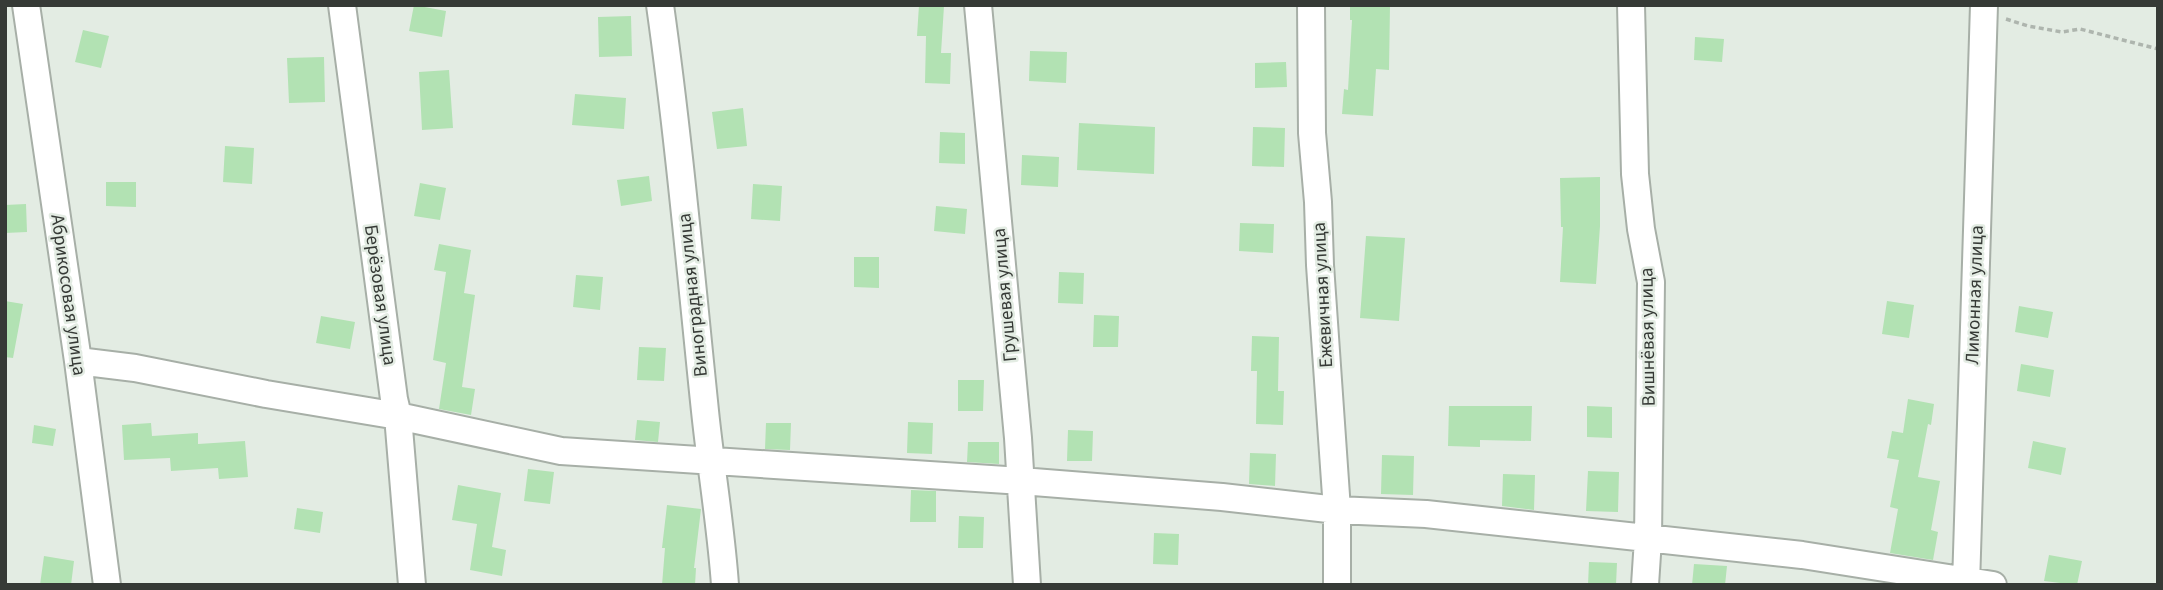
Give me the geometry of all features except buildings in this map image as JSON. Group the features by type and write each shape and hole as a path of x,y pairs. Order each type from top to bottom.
{"street":[{"name":"Абрикосовая улица","path":"26,5 78,361 107,585"},
{"name":"Берёзовая улица","path":"342,5 398,416 412,585"},
{"name":"Виноградная улица","path":"660,5 674,103 725,585"},
{"name":"Грушевая улица","path":"978,5 1021,481 1027,585"},
{"name":"Ежевичная улица","path":"1311,5 1312,133 1337,510 1337,585"},
{"name":"Вишнёвая улица","path":"1631,5 1635,174 1641,229 1651,282 1645,585"},
{"name":"Лимонная улица","path":"1966,583 1993,11"},
{"path":"78,361 135,368 398,416 561,451 1021,481 1222,497 1337,510 1426,514 1802,555 1966,583 1993,585"}],"path":[{"path":"1993,11 2028,26 2062,32 2080,29 2158,48"}]}
